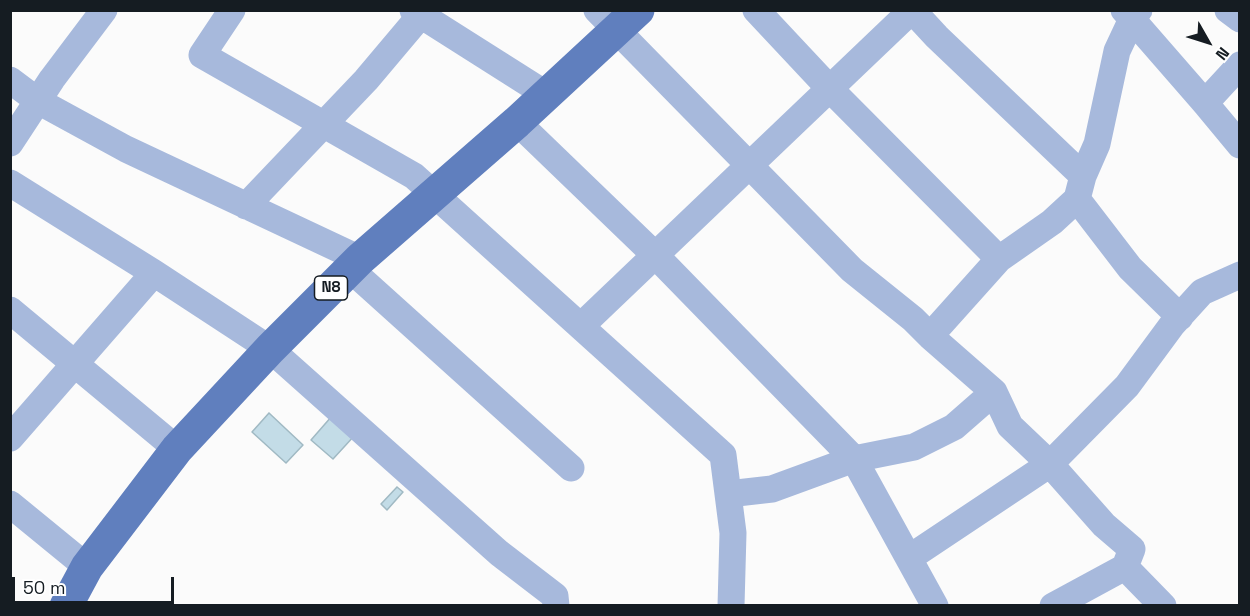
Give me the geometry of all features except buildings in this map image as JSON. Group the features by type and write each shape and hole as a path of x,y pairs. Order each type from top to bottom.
{"main road":[{"name":"N8","path":"66,606 87,567 177,449 270,349 355,264 547,94 617,17"}],"street":[{"path":"10,143 52,79 104,10"},
{"path":"232,10 202,55 414,176 723,455 733,533 731,606"},
{"path":"756,10 830,89 999,259"},
{"path":"1228,10 1239,20"},
{"path":"581,326 912,11 1080,187 1130,268 1180,317"},
{"path":"246,206 366,80 420,12 547,94"},
{"path":"930,336 999,259 1052,222 1080,187 1097,144 1117,51 1132,13 1239,146"},
{"path":"617,17 750,165 852,270 913,319 994,392 1010,426 1050,464 1104,525 1132,549 1125,567 1053,606"},
{"path":"1206,103 1239,65"},
{"path":"10,80 38,101 126,149 246,206 355,264 571,468"},
{"path":"517,122 655,255 854,459 935,606"},
{"path":"10,183 270,349 507,560 555,596 556,606"},
{"path":"10,438 154,273"},
{"path":"909,558 1050,464 1070,447 1126,387 1202,292 1239,275"},
{"path":"10,310 177,449"},
{"path":"728,494 772,489 854,459 914,447 954,427 994,392"},
{"path":"10,504 87,567"},
{"path":"1125,567 1163,606"}]}
